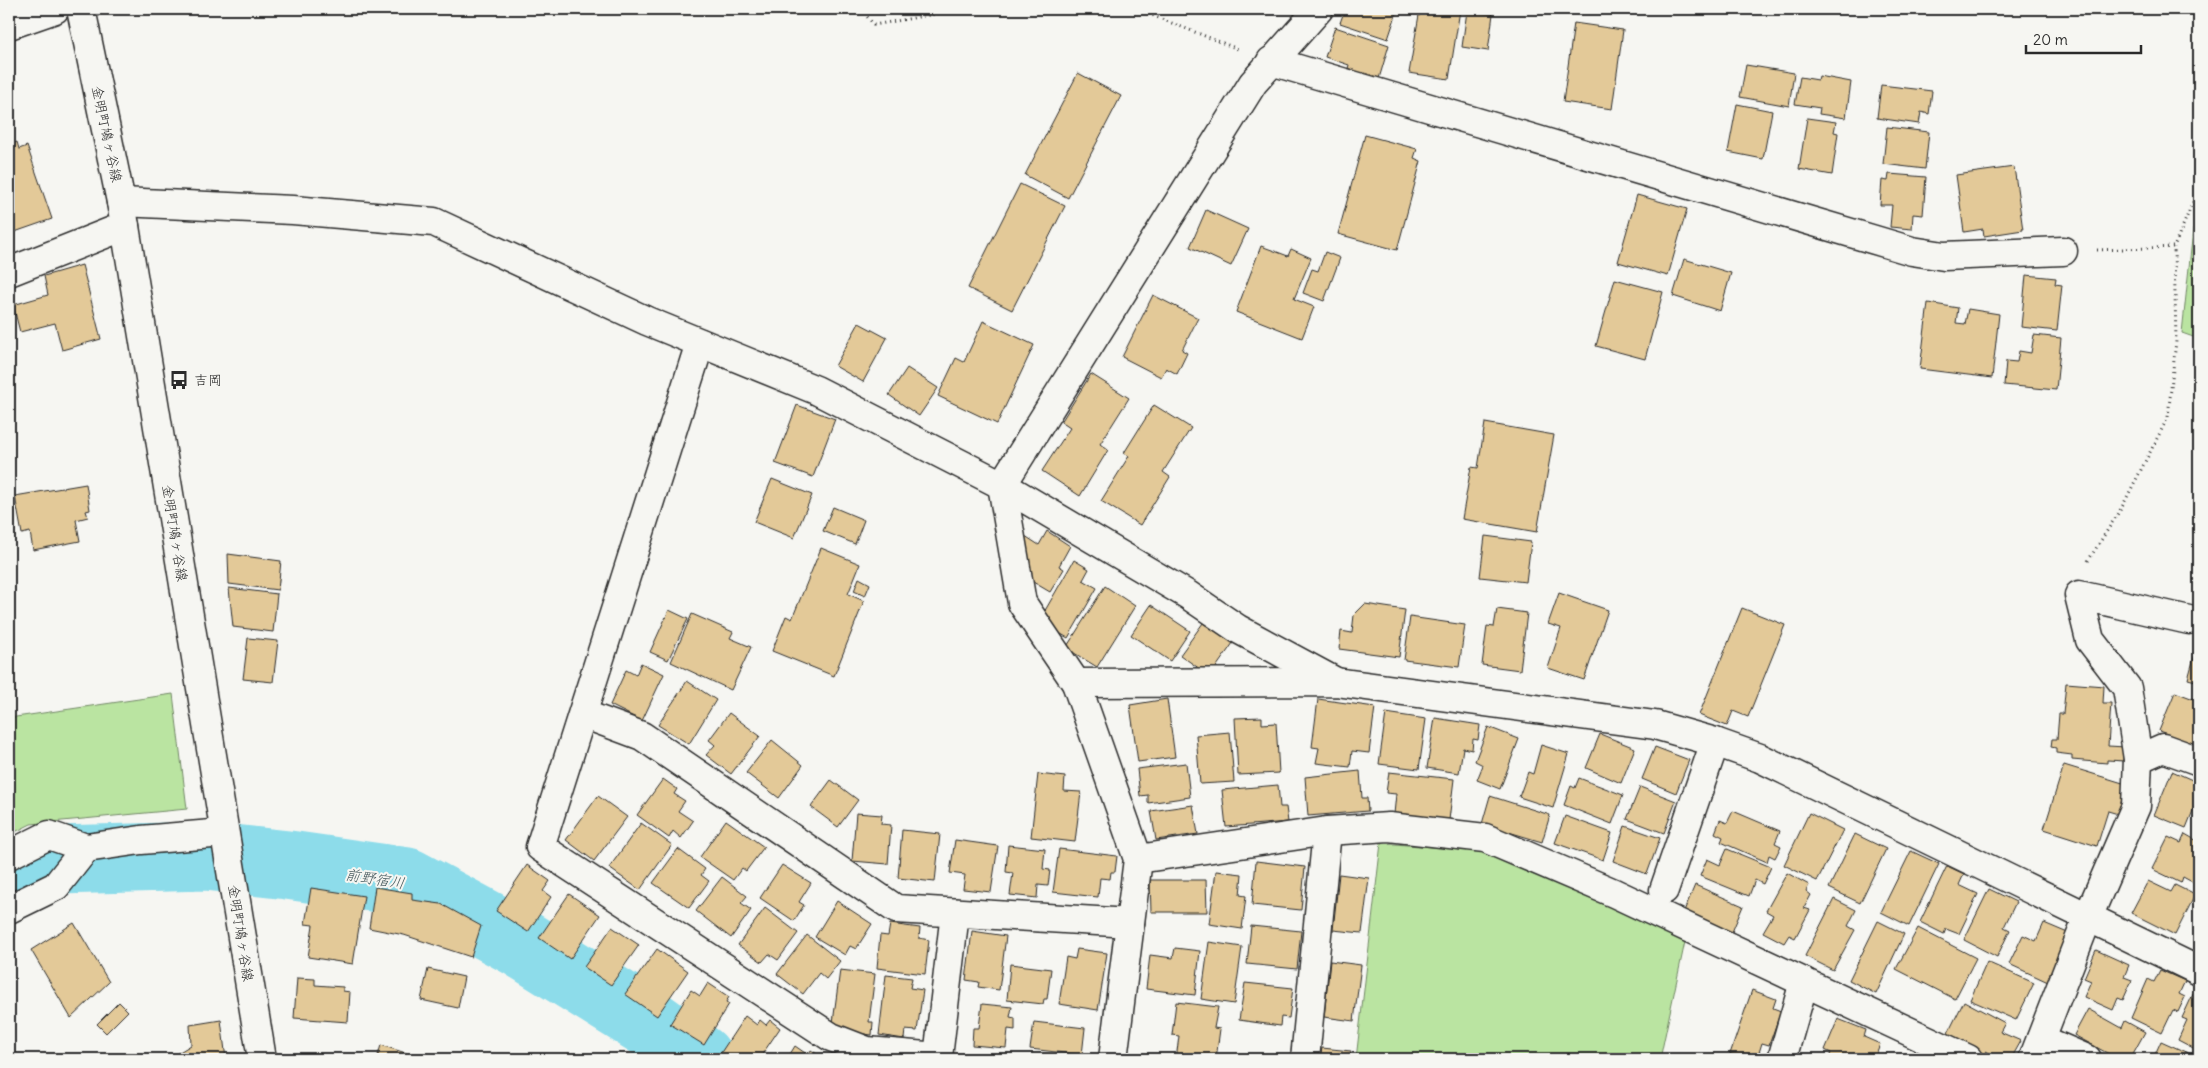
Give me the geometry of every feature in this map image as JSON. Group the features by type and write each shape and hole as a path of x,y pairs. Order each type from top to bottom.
{"street":[{"path":"9,24 55,9"},
{"name":"金明町鳩ヶ谷線","path":"81,9 123,214 262,1059"},
{"path":"1113,1059 1138,859 1076,683 1022,603 1002,486 1253,83 1319,9"},
{"path":"1271,61 1912,250 1944,256 2063,251"},
{"path":"9,272 123,214 293,210 434,222 647,321 816,390 1002,486 1188,595 1238,629 1336,682"},
{"path":"700,343 540,846 832,1037 867,1051 938,1058 955,913"},
{"path":"2087,1059 2037,1049 2088,917 2136,806 2138,759 2127,688 2090,640 2079,594 2189,620"},
{"path":"1076,683 1336,682 1656,725 1716,742 1760,758 2199,971"},
{"path":"583,714 642,736 896,909 1130,923"},
{"path":"1664,890 1716,742"},
{"path":"2138,759 2163,748 2199,761"},
{"path":"1138,859 1327,830 1389,827 1485,838 1614,893 1968,1059"},
{"path":"1305,1059 1327,830"},
{"path":"9,855 49,835 86,848 141,840 224,835"},
{"path":"9,909 56,886 86,848"},
{"path":"1782,1059 1804,982"}],"path":[{"path":"861,9 874,25 963,9"},
{"path":"1128,9 1136,10 1271,61"},
{"path":"2079,594 2081,573 2122,507 2168,417 2176,341 2174,248 2199,188"},
{"path":"2063,251 2174,248"}],"green space":[{"path":"2199,214 2199,339 2182,333 2193,230"},
{"path":"173,694 187,809 31,824 9,835 9,718"},
{"path":"1381,843 1472,850 1514,859 1686,937 1660,1059 1356,1059"}],"building":[{"path":"1345,9 1398,9 1388,39 1340,23"},
{"path":"1420,9 1460,10 1449,79 1409,73"},
{"path":"1467,11 1493,14 1488,51 1462,47"},
{"path":"1574,23 1623,30 1612,109 1563,102"},
{"path":"1335,27 1389,45 1378,82 1347,72 1349,65 1325,57"},
{"path":"1746,65 1794,73 1789,106 1740,97"},
{"path":"1078,73 1121,96 1068,198 1025,175"},
{"path":"1819,76 1851,82 1846,118 1819,114 1820,108 1795,104 1800,77 1818,80"},
{"path":"1881,85 1932,91 1929,114 1921,112 1919,124 1877,118"},
{"path":"1737,104 1772,111 1763,159 1728,152"},
{"path":"1807,118 1836,122 1834,132 1838,133 1832,175 1799,169"},
{"path":"1887,127 1929,132 1925,169 1883,164"},
{"path":"1365,135 1417,149 1414,158 1421,161 1397,250 1338,234"},
{"path":"17,142 19,149 27,146 52,219 9,234 9,145"},
{"path":"2014,167 2023,230 1984,236 1983,229 1964,232 1956,175"},
{"path":"1889,174 1926,177 1923,215 1913,214 1912,229 1890,227 1892,205 1880,205 1882,180 1888,181"},
{"path":"1020,184 1065,206 1012,310 968,288"},
{"path":"1637,195 1687,209 1668,276 1618,262"},
{"path":"1206,210 1248,229 1231,266 1190,247"},
{"path":"1261,246 1288,256 1291,249 1311,258 1294,299 1314,307 1302,338 1236,312"},
{"path":"1325,252 1340,258 1324,301 1303,293 1312,269 1318,271"},
{"path":"1684,259 1731,273 1720,311 1673,296"},
{"path":"82,265 101,339 62,350 55,323 20,332 13,305 48,295 44,276"},
{"path":"2026,275 2056,278 2055,284 2062,285 2057,331 2021,327"},
{"path":"1615,279 1663,292 1645,359 1596,346"},
{"path":"1153,295 1198,318 1182,350 1187,353 1177,374 1166,368 1161,377 1122,357"},
{"path":"1928,303 1958,308 1956,323 1965,324 1968,309 1999,314 1992,378 1920,369"},
{"path":"983,321 1034,345 997,424 938,396 956,358 964,362"},
{"path":"859,323 887,338 863,382 835,366"},
{"path":"2034,335 2061,338 2056,390 2004,385 2006,361 2017,362 2019,351 2031,353"},
{"path":"907,368 938,388 919,416 889,395"},
{"path":"1091,374 1129,398 1100,444 1108,450 1080,496 1042,471 1070,428 1061,422"},
{"path":"797,405 835,419 813,477 775,463"},
{"path":"1154,405 1191,428 1163,472 1170,477 1140,525 1101,501 1129,456 1124,453"},
{"path":"1485,423 1554,435 1537,532 1462,519 1471,467 1478,468"},
{"path":"772,479 812,495 794,538 754,522"},
{"path":"86,484 90,510 86,511 88,517 76,520 80,541 33,550 30,532 22,534 15,496"},
{"path":"833,507 864,520 855,544 823,531"},
{"path":"1047,531 1070,546 1059,566 1064,569 1050,592 1028,579 1032,572 1022,565 1022,534 1039,545"},
{"path":"1485,536 1531,542 1526,582 1480,577"},
{"path":"821,548 860,564 848,594 864,601 834,676 772,651 786,616 792,619"},
{"path":"228,554 281,561 278,590 229,584"},
{"path":"1074,560 1089,569 1083,580 1097,588 1068,638 1047,626 1051,619 1043,614"},
{"path":"859,578 870,584 865,596 854,591"},
{"path":"1105,586 1135,606 1097,667 1066,648"},
{"path":"229,588 277,594 273,632 233,627"},
{"path":"1559,593 1608,610 1584,680 1548,668 1561,628 1548,624"},
{"path":"1365,604 1405,610 1399,657 1339,649 1341,631 1352,633 1354,615"},
{"path":"1151,605 1190,631 1170,661 1131,635"},
{"path":"1742,608 1785,625 1748,717 1733,711 1727,726 1699,715"},
{"path":"1497,609 1527,613 1520,670 1482,665 1487,626 1494,627"},
{"path":"669,610 688,619 668,660 650,652"},
{"path":"692,614 733,632 730,638 751,647 731,690 671,662"},
{"path":"1410,617 1465,625 1459,667 1404,660"},
{"path":"1203,623 1233,643 1210,676 1180,655"},
{"path":"248,638 278,641 273,682 243,679"},
{"path":"2199,639 2199,682 2188,679"},
{"path":"641,663 664,674 642,721 610,705 626,670 636,675"},
{"path":"687,681 716,700 689,744 658,725"},
{"path":"2066,683 2104,686 2103,703 2111,703 2108,746 2126,747 2125,761 2107,760 2107,763 2072,760 2072,755 2056,753 2056,748 2051,747 2052,739 2057,739 2059,714 2063,714"},
{"path":"2175,692 2199,701 2199,746 2159,731"},
{"path":"1167,699 1175,757 1138,762 1130,705"},
{"path":"1318,699 1375,707 1369,753 1352,751 1350,767 1316,763 1319,748 1312,747"},
{"path":"729,713 760,736 731,774 706,755 715,745 709,740"},
{"path":"1386,713 1426,719 1419,769 1379,764"},
{"path":"1262,717 1262,724 1276,723 1279,773 1238,775 1235,718"},
{"path":"1435,718 1480,725 1478,740 1473,739 1472,750 1463,748 1459,773 1427,768"},
{"path":"1488,727 1519,739 1500,789 1477,780 1483,765 1475,761"},
{"path":"1230,732 1234,782 1200,784 1196,735"},
{"path":"1600,734 1635,748 1621,783 1586,768"},
{"path":"772,740 803,765 779,798 746,773"},
{"path":"1541,745 1569,754 1553,808 1519,797 1528,772 1533,774"},
{"path":"1655,747 1689,760 1676,793 1642,779"},
{"path":"1186,763 1190,797 1148,803 1148,795 1140,796 1137,769"},
{"path":"2064,765 2126,784 2118,814 2108,811 2097,846 2044,829"},
{"path":"1360,771 1362,798 1367,798 1368,811 1308,816 1305,777"},
{"path":"2172,771 2199,783 2199,796 2186,828 2154,815"},
{"path":"1389,772 1454,779 1449,820 1394,814 1396,794 1386,793"},
{"path":"1038,774 1065,777 1064,791 1081,792 1075,842 1031,837"},
{"path":"1579,778 1623,795 1612,824 1564,805 1571,786 1575,788"},
{"path":"663,779 677,789 674,794 685,801 678,811 693,821 681,838 673,831 669,838 637,815"},
{"path":"831,780 858,800 838,827 811,807"},
{"path":"1278,785 1280,807 1286,807 1288,822 1226,827 1222,790"},
{"path":"1640,787 1676,801 1664,833 1627,819"},
{"path":"598,796 627,817 594,861 566,840"},
{"path":"1490,796 1550,815 1542,842 1482,824"},
{"path":"1193,805 1198,834 1156,840 1151,811"},
{"path":"1733,811 1780,831 1775,843 1781,846 1775,858 1769,855 1767,862 1721,842 1723,837 1715,833 1720,820 1727,823"},
{"path":"856,813 882,815 881,824 891,825 888,864 852,861"},
{"path":"1809,813 1843,830 1817,881 1784,865"},
{"path":"1565,816 1612,833 1603,860 1555,843"},
{"path":"726,820 764,847 746,871 742,868 733,880 700,857"},
{"path":"641,823 672,845 640,890 609,868"},
{"path":"1625,826 1660,838 1647,874 1613,861"},
{"path":"902,830 940,834 935,882 898,878"},
{"path":"1855,834 1886,849 1860,903 1829,888"},
{"path":"2185,834 2199,842 2199,878 2194,883 2183,877 2181,883 2152,869 2168,837 2181,843"},
{"path":"955,840 998,846 991,892 963,889 965,875 950,873"},
{"path":"1008,845 1045,849 1043,869 1050,870 1048,886 1038,885 1037,898 1010,895 1013,873 1006,872"},
{"path":"678,849 705,869 701,875 709,881 689,908 653,883"},
{"path":"1059,849 1117,856 1115,872 1111,872 1110,879 1100,878 1098,897 1053,892"},
{"path":"1727,849 1771,867 1763,884 1755,880 1749,896 1700,876 1707,859 1720,865"},
{"path":"1911,851 1939,864 1909,926 1881,912"},
{"path":"1256,861 1305,867 1301,910 1252,905"},
{"path":"527,865 550,881 543,891 551,897 528,932 496,911"},
{"path":"782,865 811,883 799,902 804,905 794,921 760,898"},
{"path":"1947,866 1964,874 1959,885 1978,894 1959,934 1946,929 1944,934 1920,922"},
{"path":"1216,871 1242,874 1240,895 1246,896 1242,929 1209,924"},
{"path":"1787,873 1809,885 1806,891 1811,895 1804,908 1810,910 1795,938 1789,935 1784,943 1763,932 1773,915 1766,911"},
{"path":"1339,874 1369,878 1362,933 1333,930"},
{"path":"722,877 747,896 741,903 751,910 731,938 696,911"},
{"path":"1150,880 1206,880 1207,912 1151,912"},
{"path":"2148,881 2171,892 2175,885 2195,895 2175,935 2131,913"},
{"path":"1695,885 1743,906 1732,932 1684,911"},
{"path":"375,887 412,893 412,900 441,904 481,926 471,957 404,935 369,928"},
{"path":"311,888 364,896 353,964 308,957 313,925 305,924"},
{"path":"1989,889 2016,902 2004,927 2010,930 1997,957 1964,940"},
{"path":"569,894 600,915 570,959 539,938"},
{"path":"1834,899 1856,910 1848,926 1855,930 1833,970 1805,956"},
{"path":"837,901 872,924 856,949 850,946 845,955 815,937"},
{"path":"765,908 798,933 778,960 769,954 762,962 738,945"},
{"path":"1878,921 1904,934 1876,994 1849,980"},
{"path":"74,923 109,982 71,1018 31,950"},
{"path":"2044,923 2070,934 2048,982 2009,964 2023,935 2036,941"},
{"path":"890,924 920,928 919,938 929,940 925,974 877,968 880,935 888,936"},
{"path":"1251,926 1301,931 1297,969 1247,964"},
{"path":"612,927 639,945 611,985 584,967"},
{"path":"1918,928 1976,958 1955,999 1896,969"},
{"path":"972,931 1006,936 999,990 978,987 979,982 966,980"},
{"path":"807,935 840,961 826,979 819,973 803,994 777,974"},
{"path":"1209,942 1242,947 1234,1004 1201,999"},
{"path":"1175,948 1200,951 1195,995 1146,989 1150,955 1173,958"},
{"path":"657,949 688,971 657,1016 625,994"},
{"path":"1077,949 1107,953 1098,1010 1059,1004 1066,957 1075,959"},
{"path":"2096,950 2129,965 2124,977 2132,980 2123,1000 2118,998 2113,1010 2084,997 2091,981 2084,978"},
{"path":"1330,961 1361,965 1354,1021 1324,1017"},
{"path":"1987,962 2034,983 2016,1020 1970,1000"},
{"path":"1010,964 1051,969 1047,999 1044,999 1043,1004 1007,1000"},
{"path":"428,969 464,977 458,1008 421,1000"},
{"path":"840,970 875,974 869,1022 873,1022 872,1035 832,1030"},
{"path":"2160,970 2185,981 2179,994 2185,997 2178,1012 2173,1010 2162,1033 2131,1018 2148,979 2154,982"},
{"path":"886,975 912,978 910,988 923,990 917,1031 905,1030 904,1039 879,1035"},
{"path":"297,978 315,979 315,985 343,987 343,991 350,992 348,1022 294,1018"},
{"path":"708,983 729,997 726,1002 729,1004 704,1045 670,1024 691,990 700,996"},
{"path":"1245,983 1293,988 1289,1018 1281,1017 1280,1026 1239,1020"},
{"path":"1752,990 1776,999 1773,1008 1781,1011 1769,1045 1762,1043 1757,1059 1746,1059 1730,1054"},
{"path":"2195,990 2199,992 2199,1051 2178,1040 2187,1020 2182,1018"},
{"path":"1964,1001 2005,1023 2000,1032 2021,1041 2011,1059 2001,1059 1986,1051 1984,1054 1947,1035"},
{"path":"119,1002 128,1011 106,1033 97,1024"},
{"path":"1176,1002 1218,1007 1214,1028 1220,1029 1216,1059 1176,1059 1179,1036 1172,1035"},
{"path":"982,1004 1012,1007 1010,1017 1015,1018 1015,1030 1008,1029 1006,1048 972,1045 973,1028 979,1028"},
{"path":"2088,1009 2122,1028 2125,1021 2145,1032 2130,1059 2118,1059 2074,1035"},
{"path":"745,1016 757,1025 760,1020 766,1025 770,1020 780,1028 759,1059 722,1059 718,1057"},
{"path":"1838,1019 1866,1030 1864,1037 1880,1044 1874,1059 1828,1059 1831,1053 1825,1050"},
{"path":"221,1020 226,1059 168,1059 191,1045 190,1025"},
{"path":"1034,1022 1085,1028 1082,1055 1030,1049"},
{"path":"2161,1041 2199,1058 2199,1059 2153,1059"},
{"path":"381,1045 424,1059 377,1059"},
{"path":"795,1046 808,1055 811,1050 824,1059 787,1059"},
{"path":"1322,1048 1351,1051 1350,1059 1320,1059"},
{"path":"965,1054 1010,1058 1010,1059 965,1059"},
{"path":"1032,1055 1068,1059 1032,1059"}],"waterway":[{"name":"前野宿川","path":"9,884 58,860 206,856 288,865 407,882 522,944 649,1023 699,1059"}],"place":[{"name":"吉岡","path":"179,380"}]}
